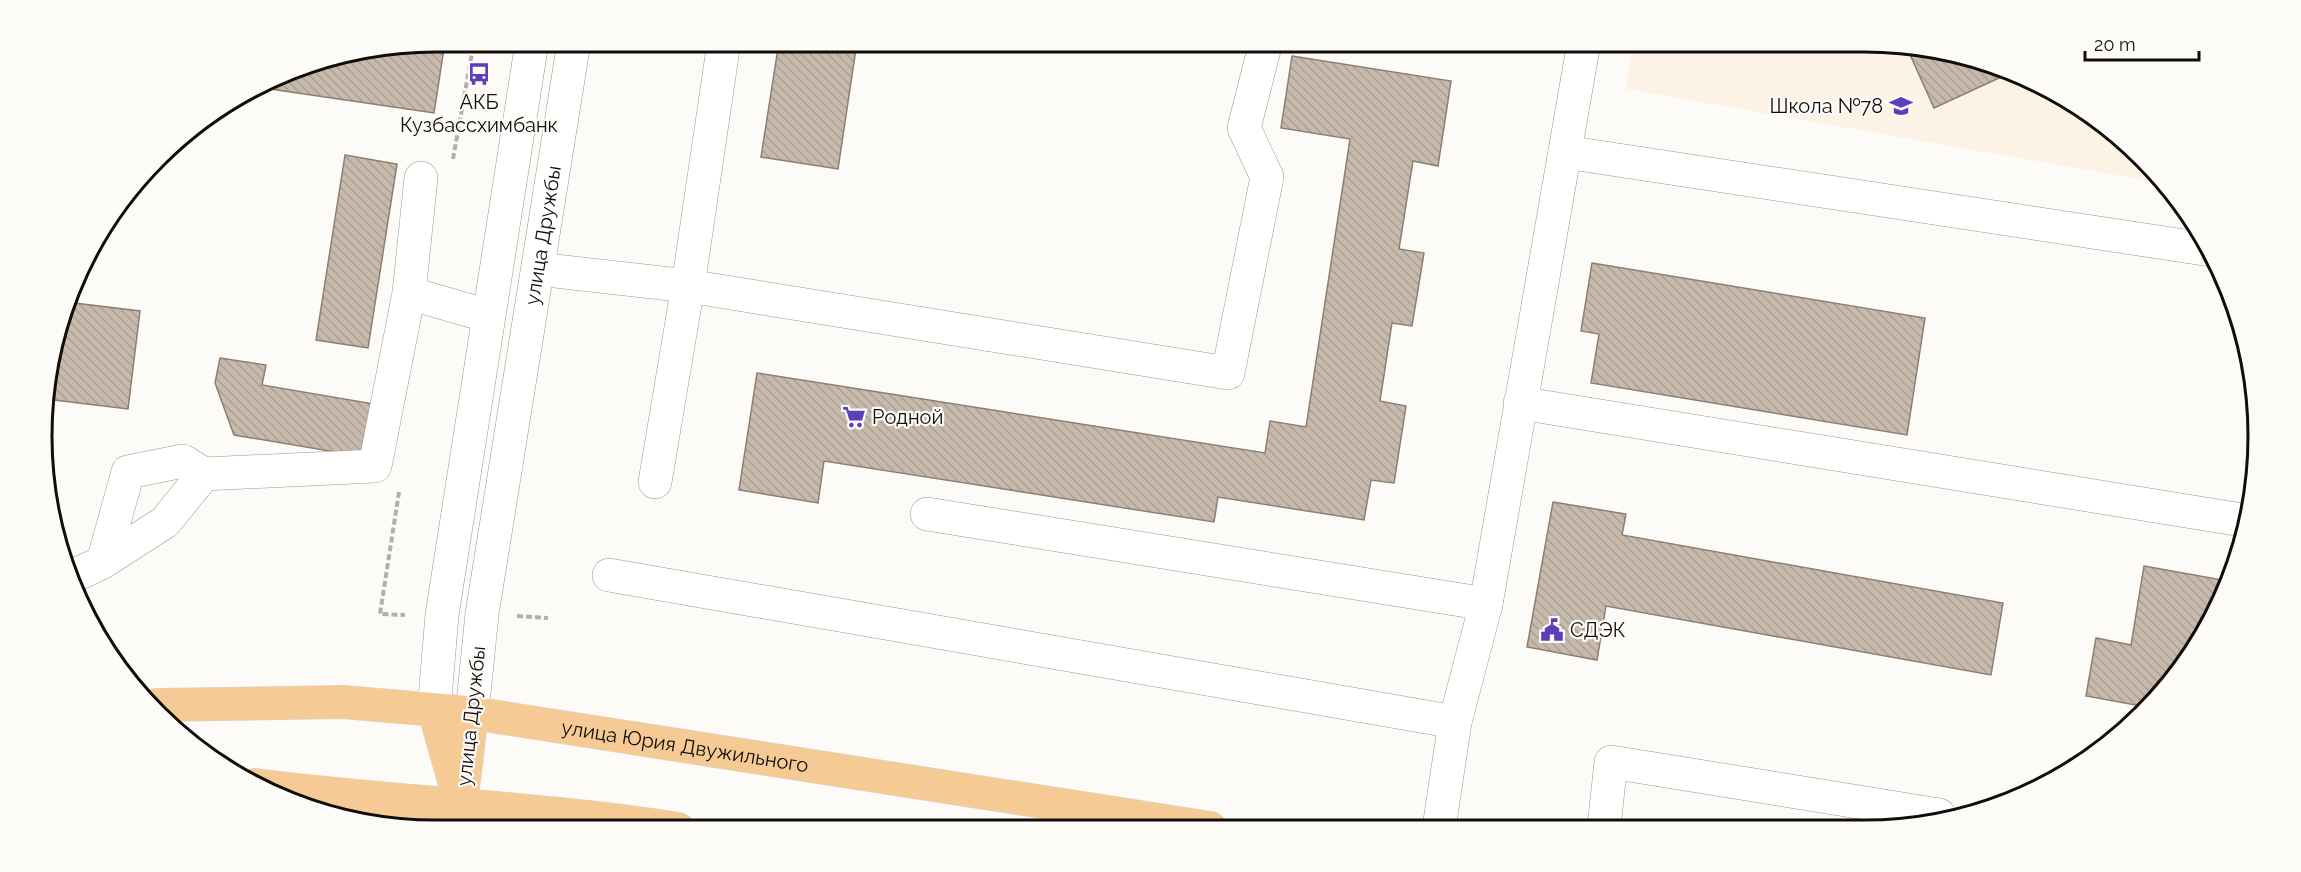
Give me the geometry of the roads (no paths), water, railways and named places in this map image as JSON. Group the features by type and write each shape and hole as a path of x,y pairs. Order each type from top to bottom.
{"main road":[{"name":"улица Юрия Двужильного","path":"163,705 343,702 472,713 1159,820"},
{"name":"улица Дружбы","path":"434,710 460,817"},
{"name":"улица Дружбы","path":"460,817 472,713"},
{"path":"287,789 460,817 621,820"}],"street":[{"name":"улица Дружбы","path":"434,710 442,615 530,52"},
{"name":"улица Дружбы","path":"472,713 482,614 572,52"},
{"path":"655,482 688,286 723,52"},
{"path":"538,269 688,286 1228,373 1267,177 1244,128 1263,52"},
{"path":"1440,820 1455,722 1486,604 1582,52"},
{"path":"1565,153 2199,248"},
{"path":"103,562 128,472 183,460 204,474 375,466 409,293 436,174"},
{"path":"409,293 489,316"},
{"path":"1520,403 2239,520"},
{"path":"78,574 103,562 165,522 204,474"},
{"path":"927,514 1486,604"},
{"path":"609,575 1455,722"},
{"path":"1605,820 1611,762 1930,814"}],"place":[{"name":"АКБ Кузбассхимбанк","path":"479,74"},
{"name":"Школа №78","path":"1901,106"},
{"name":"Родной","path":"854,417"},
{"name":"СДЭК","path":"1552,630"}]}
